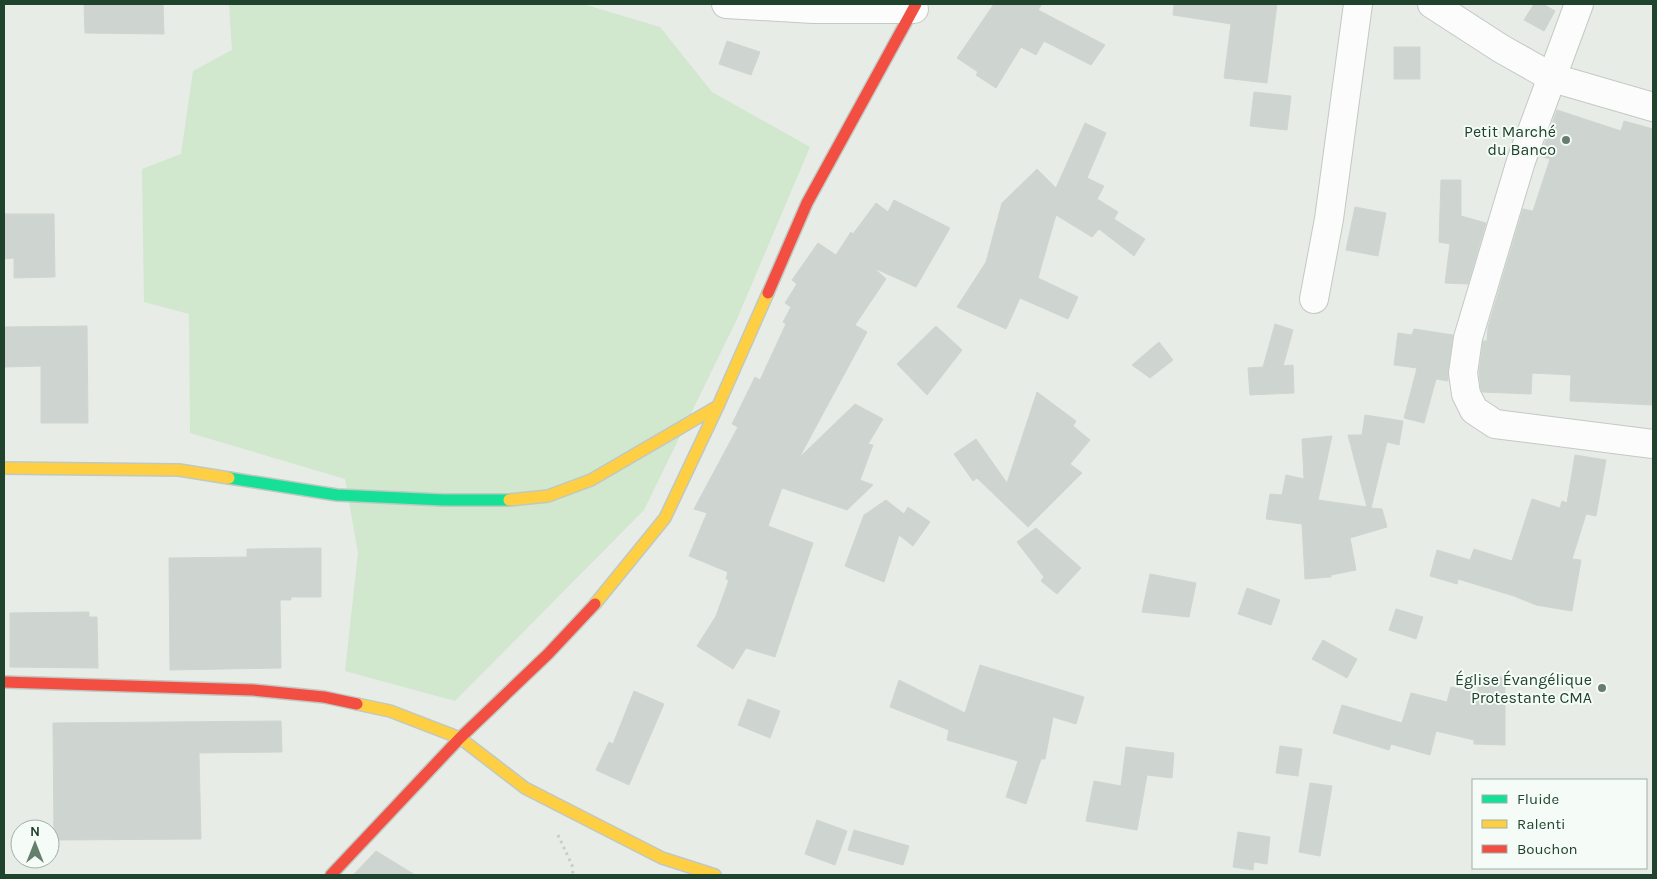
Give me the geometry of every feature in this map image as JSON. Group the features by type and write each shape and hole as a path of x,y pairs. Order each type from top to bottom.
{"street":[{"path":"726,4 813,9 915,6"},
{"path":"1314,299 1329,219 1358,4"},
{"path":"1432,4 1500,48 1553,78 1653,107"},
{"path":"1579,4 1521,161 1468,338 1462,373 1466,394 1474,410 1496,424 1653,444"},
{"path":"331,875 460,738 548,654 604,595 665,518 718,406 808,203 915,6"},
{"path":"4,468 179,470 337,495 443,500 528,498 548,496 591,480 718,406"},
{"path":"4,682 253,690 324,696 390,711 460,738 525,788 662,858 715,875"}],"green space":[{"path":"229,4 583,4 660,27 712,92 810,147 737,319 644,510 455,701 345,671 358,553 345,479 190,433 189,314 144,302 142,169 181,154 193,71 232,50"}],"building":[{"path":"84,4 163,4 164,34 85,33"},
{"path":"994,4 1042,4 1038,10 1105,45 1091,65 1044,41 1036,55 1021,47 996,88 976,75 978,72 957,58"},
{"path":"1174,4 1277,4 1267,83 1224,78 1231,24 1173,15"},
{"path":"1534,4 1543,4 1555,11 1544,31 1524,20"},
{"path":"727,41 760,52 751,75 719,64"},
{"path":"1394,47 1420,47 1420,79 1394,79"},
{"path":"1254,92 1291,96 1287,130 1250,126"},
{"path":"1557,110 1621,131 1624,121 1653,129 1653,405 1570,401 1571,375 1532,373 1531,394 1482,392 1481,389 1479,373 1483,341 1487,341 1488,327 1523,209 1533,211 1550,159 1540,156"},
{"path":"1085,123 1106,133 1087,178 1104,186 1097,199 1118,212 1114,219 1145,239 1134,256 1099,229 1092,237 1056,215 1038,278 1078,297 1068,319 1020,298 1006,329 957,307 986,262 1002,203 1037,169 1056,188"},
{"path":"1441,180 1461,180 1461,216 1486,223 1468,284 1445,283 1450,244 1439,242"},
{"path":"894,200 950,228 916,287 874,268 886,279 855,325 867,332 799,458 855,404 883,419 868,444 873,445 860,480 873,485 847,510 782,488 768,526 813,543 775,657 746,648 733,669 697,646 716,616 729,580 726,579 728,572 689,556 707,513 694,509 738,427 732,424 755,377 760,380 786,324 783,322 791,307 785,303 797,284 792,280 818,243 836,255 851,232 853,234 876,203 888,212"},
{"path":"1355,207 1386,213 1378,256 1346,250"},
{"path":"4,214 54,214 55,277 14,278 14,258 4,259"},
{"path":"1275,324 1293,330 1283,366 1293,365 1294,393 1250,395 1248,368 1263,367"},
{"path":"87,326 88,423 41,423 41,366 4,367 4,327"},
{"path":"936,326 962,350 927,395 897,364"},
{"path":"1414,329 1453,335 1448,381 1436,379 1424,423 1404,418 1417,368 1394,365 1398,333 1412,335"},
{"path":"1159,342 1173,360 1150,378 1132,365"},
{"path":"1037,392 1076,421 1073,426 1090,440 1070,464 1082,473 1028,527 977,478 973,481 954,454 976,439 1007,483"},
{"path":"1365,415 1403,421 1399,445 1387,442 1371,508 1382,509 1387,527 1350,538 1356,570 1331,575 1331,577 1305,579 1302,524 1266,519 1270,494 1282,495 1286,475 1304,479 1302,439 1332,436 1318,500 1367,507 1348,435 1362,435"},
{"path":"1575,455 1606,460 1596,516 1586,514 1572,559 1581,560 1572,611 1536,605 1514,596 1458,579 1457,584 1430,576 1437,550 1470,560 1474,549 1512,561 1532,499 1560,508 1562,501 1567,503"},
{"path":"886,500 904,514 908,507 930,522 913,546 899,535 884,582 845,566 864,515"},
{"path":"1036,528 1081,568 1057,594 1041,581 1044,577 1017,542"},
{"path":"321,548 321,597 291,597 291,600 280,600 281,668 170,670 169,558 247,557 247,549"},
{"path":"1150,574 1196,583 1189,617 1142,612"},
{"path":"1247,588 1280,600 1271,625 1238,614"},
{"path":"1396,609 1423,617 1416,639 1389,630"},
{"path":"89,612 89,617 97,617 98,668 10,667 10,613"},
{"path":"1323,640 1357,659 1347,678 1312,659"},
{"path":"980,665 1084,697 1076,724 1053,717 1045,759 1041,759 1026,804 1006,797 1018,761 947,740 949,730 890,707 899,680 965,713"},
{"path":"1478,677 1505,677 1505,745 1474,744 1474,740 1436,731 1430,755 1391,744 1389,750 1333,733 1342,705 1402,723 1411,693 1447,702 1451,687 1478,693"},
{"path":"634,691 664,704 629,785 596,770 609,742 613,744"},
{"path":"748,699 780,711 770,738 738,725"},
{"path":"281,721 282,752 199,753 201,839 60,840 60,819 54,819 53,723"},
{"path":"1280,746 1302,749 1298,776 1276,773"},
{"path":"1126,747 1174,753 1172,778 1147,775 1137,830 1086,821 1094,781 1121,786"},
{"path":"1310,783 1332,786 1320,856 1299,852"},
{"path":"817,820 847,831 835,865 805,854"},
{"path":"854,830 909,846 903,865 848,850"},
{"path":"1238,832 1270,837 1267,864 1254,862 1253,870 1233,867"},
{"path":"376,851 415,875 353,875"}],"traffic: fast":[{"path":"229,478 337,495 443,500 509,500"}],"traffic: slow":[{"path":"595,604 665,518 718,406 768,293"},
{"path":"509,500 548,496 591,480 718,406"},
{"path":"4,468 179,470 229,478"},
{"path":"357,704 390,711 460,738 525,788 662,858 715,875"}],"traffic: jam":[{"path":"768,293 807,203 916,4"},
{"path":"331,875 460,738 548,654 595,604"},
{"path":"4,682 253,690 324,697 357,704"}],"place":[{"name":"Petit Marché du Banco","path":"1566,140"},
{"name":"Église Évangélique Protestante CMA","path":"1602,688"}]}
